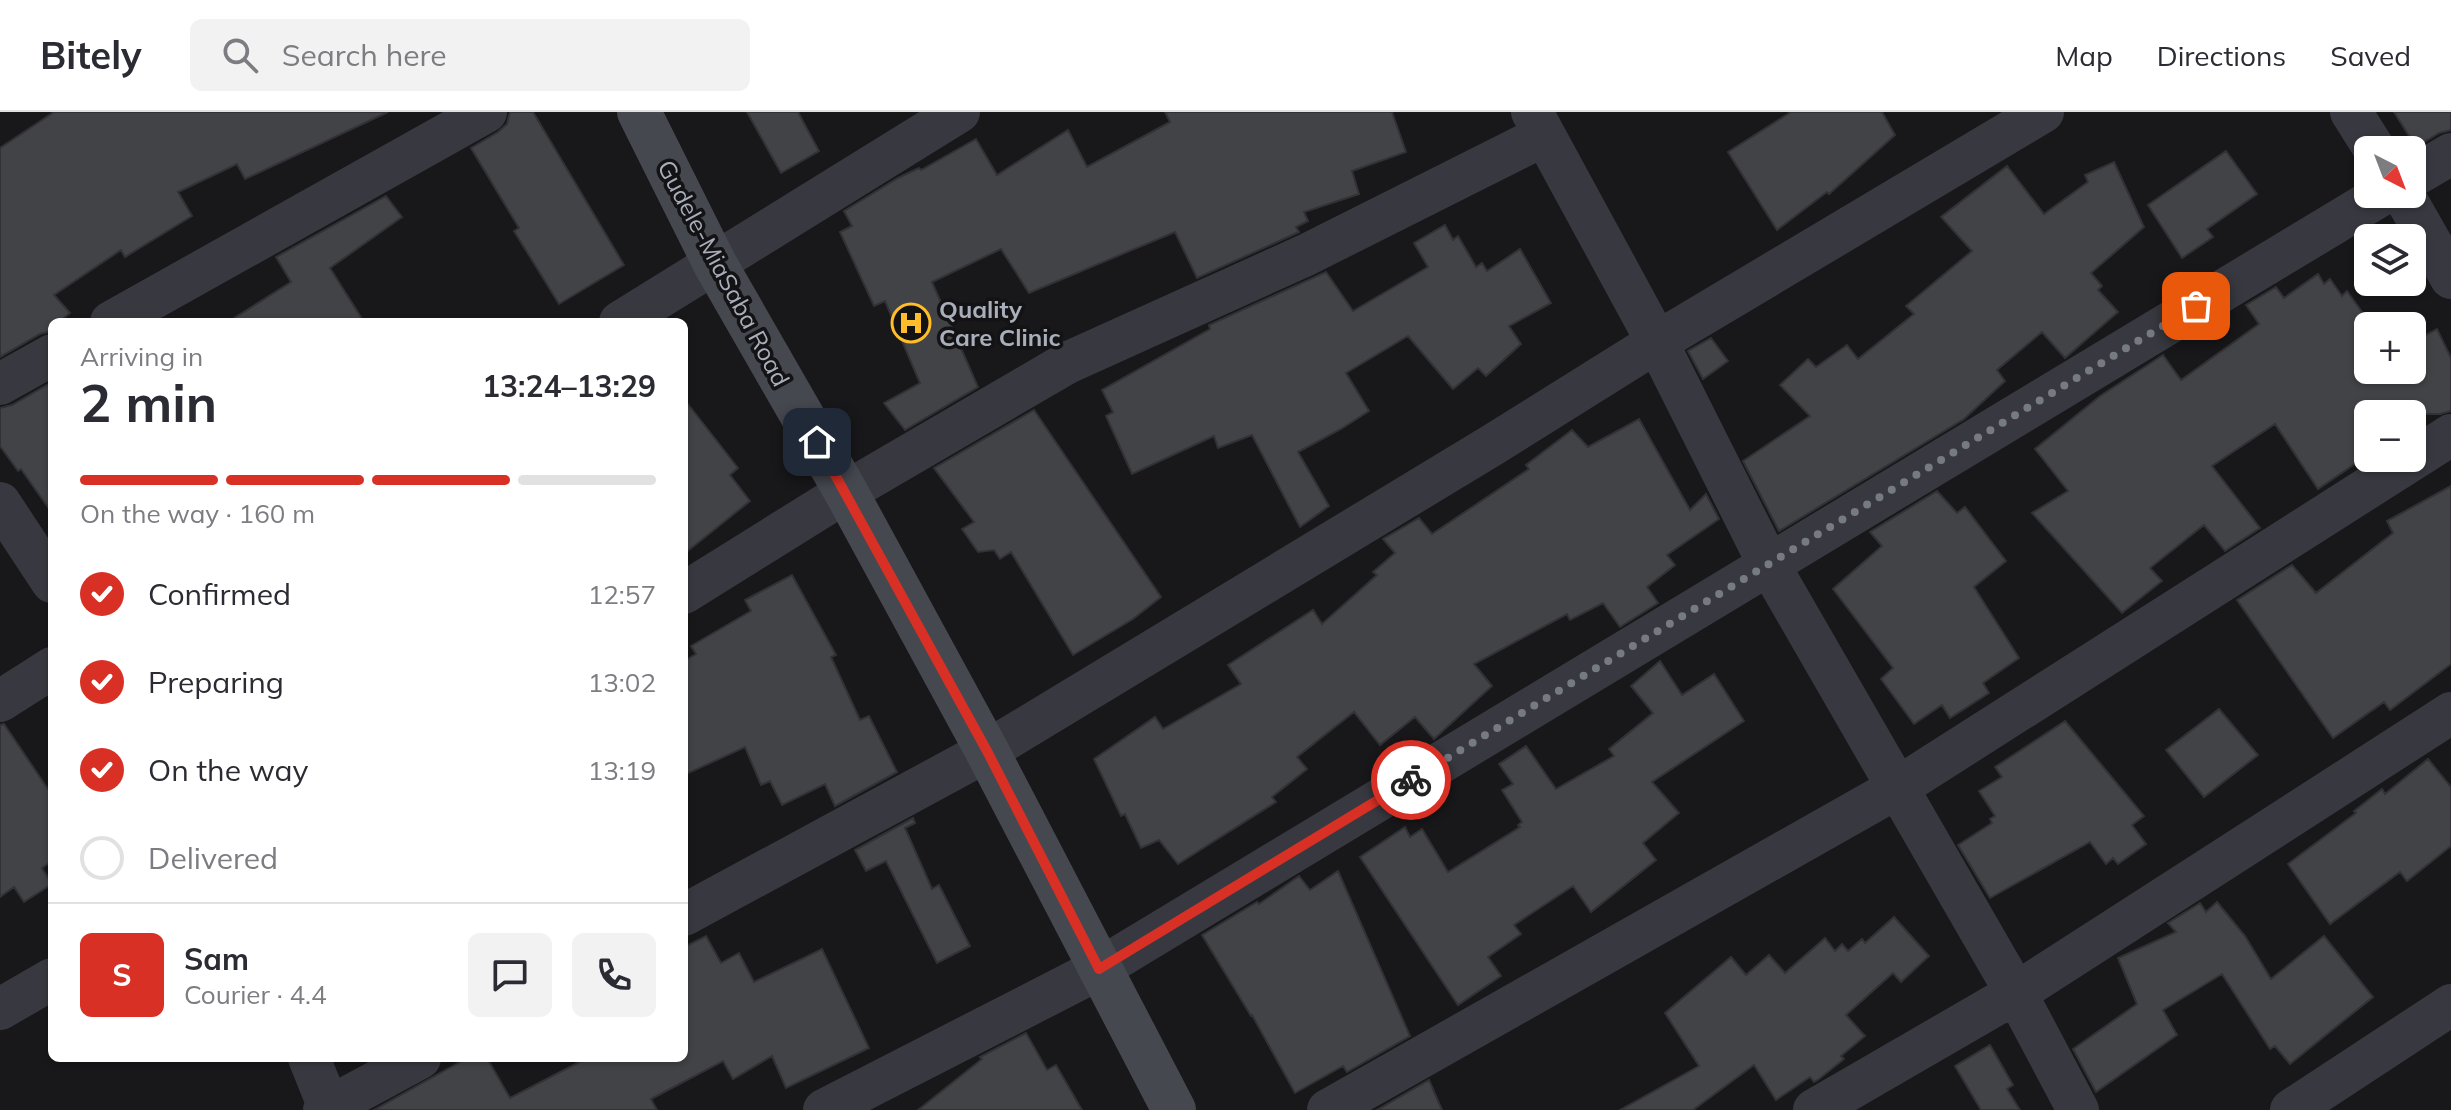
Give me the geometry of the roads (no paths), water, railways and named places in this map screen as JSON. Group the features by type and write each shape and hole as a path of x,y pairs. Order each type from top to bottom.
{"main road":[{"name":"Gudele-MiaSaba Road","path":"639,112 715,264 846,492 987,751 1174,1110"}],"street":[{"path":"118,318 486,112"},
{"path":"627,318 959,112"},
{"path":"688,913 987,751 1657,342 2043,112"},
{"path":"2351,112 2366,136"},
{"path":"688,591 846,492 1067,363 1306,255 1538,124 1657,342 1768,563 2016,993 2078,1110"},
{"path":"2426,169 2451,154"},
{"path":"824,1110 1099,969 2360,208"},
{"path":"2411,208 2451,278"},
{"path":"0,384 48,357"},
{"path":"1328,1110 1897,788 2451,435"},
{"path":"0,503 48,576"},
{"path":"0,701 48,671"},
{"path":"1814,1110 2016,993 2451,713"},
{"path":"0,1009 48,981"},
{"path":"2291,1110 2451,1005"},
{"path":"310,1062 328,1109 413,1062"}],"place":[{"name":"Quality Care Clinic","path":"911,323"}]}
